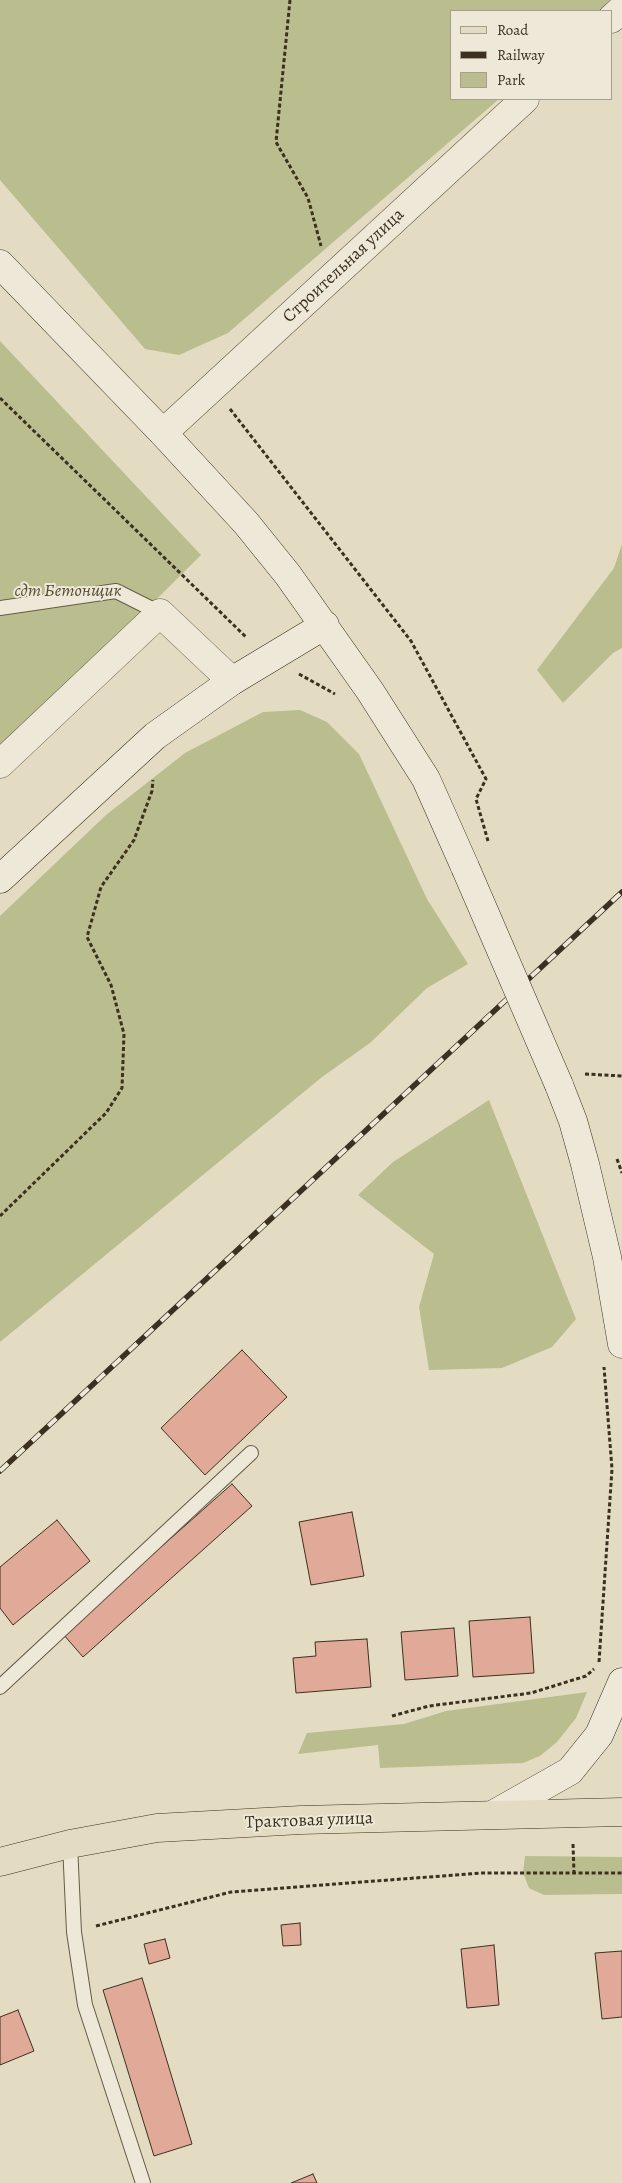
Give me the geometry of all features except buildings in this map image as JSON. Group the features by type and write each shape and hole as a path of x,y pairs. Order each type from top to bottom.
{"main road":[{"path":"612,19 622,9"},
{"name":"Строительная улица","path":"163,433 524,100"},
{"path":"0,264 163,433 246,523 288,575 325,626 426,779 573,1121 607,1257 613,1353"},
{"path":"0,764 160,613 232,681"},
{"path":"0,879 155,736 232,681 325,626"},
{"path":"494,1814 570,1772 599,1735 622,1682"},
{"name":"Трактовая улица","path":"0,1862 70,1844 157,1828 301,1820 622,1812"}],"lane":[{"path":"0,608 116,591 160,613"},
{"path":"0,1687 251,1453"},
{"path":"70,1844 74,1932 85,2005 143,2183"}],"path":[{"path":"290,0 276,142 308,198 326,267 324,284"},
{"path":"212,387 411,641 486,779 476,799 490,846"},
{"path":"0,398 269,658"},
{"path":"0,1216 106,1113 122,1088 124,1034 111,985 87,937 101,887 134,840 152,790 155,736"},
{"path":"392,1716 429,1706 531,1693 586,1676 599,1664 612,1469 613,1353"},
{"path":"74,1932 231,1892 481,1873 622,1873"}],"green space":[{"path":"0,0 614,0 602,10 450,10 450,100 498,100 228,333 179,355 145,349 0,180"},
{"name":"сдт Бетонщик","path":"0,341 201,555 0,755"},
{"path":"622,544 622,648 613,653 563,703 537,670 614,568"},
{"path":"300,710 327,722 359,754 427,899 468,964 427,988 370,1043 322,1077 0,1342 0,916 106,815 185,753 263,712"},
{"path":"489,1100 576,1319 552,1347 502,1368 429,1370 419,1307 434,1254 358,1195 393,1162"},
{"path":"587,1692 576,1718 557,1742 540,1756 523,1763 380,1768 378,1745 298,1754 307,1733 404,1724 446,1711"},
{"path":"525,1856 622,1857 622,1894 544,1895 529,1888 523,1873"}],"railway":[{"path":"0,1471 622,892"}]}
